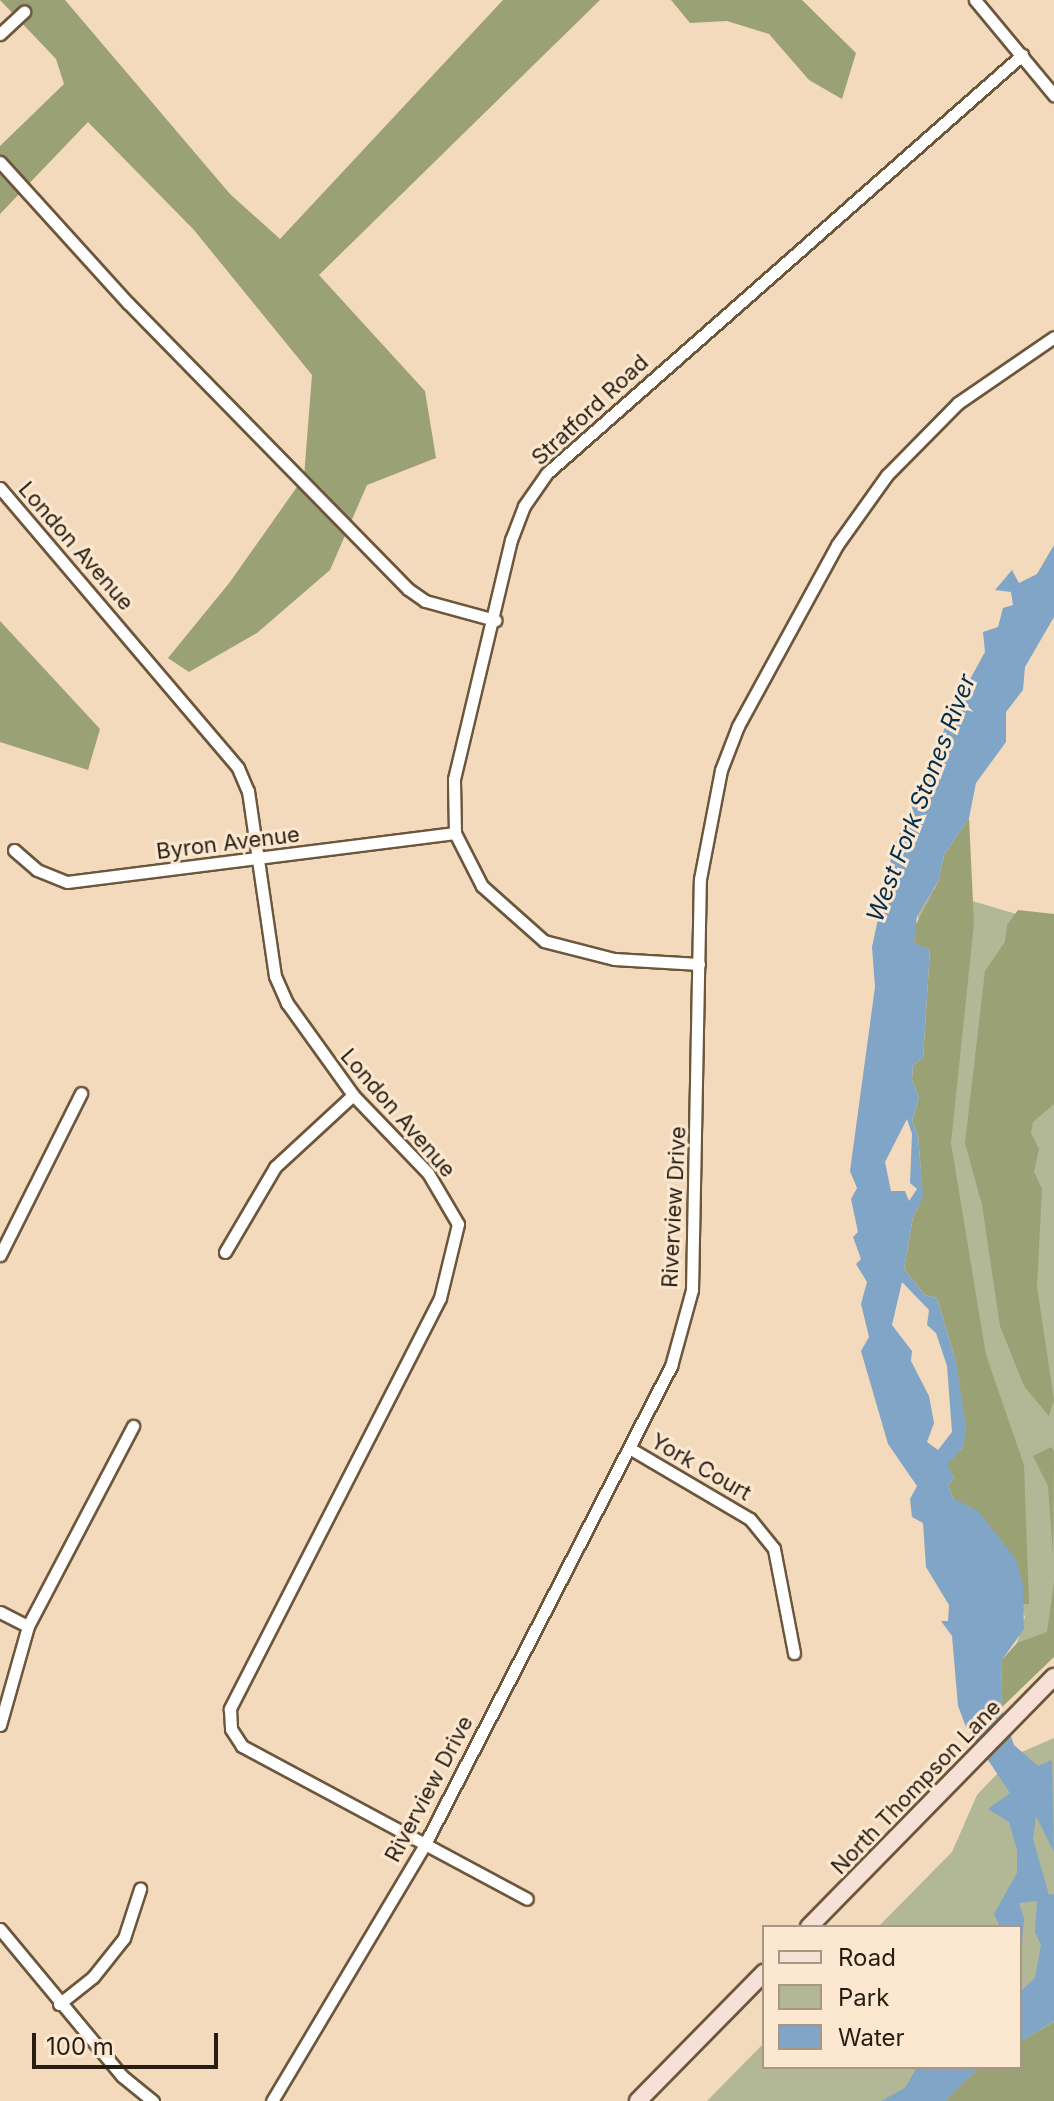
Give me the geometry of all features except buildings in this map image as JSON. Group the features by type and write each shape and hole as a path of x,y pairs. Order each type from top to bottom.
{"main road":[{"name":"North Thompson Lane","path":"811,1925 1054,1677"},
{"path":"638,2101 762,1975"}],"street":[{"path":"975,0 1054,95"},
{"path":"0,34 24,12"},
{"name":"Stratford Road","path":"699,964 614,959 544,941 482,886 455,833 454,779 495,620 511,540 524,506 547,473 1022,55"},
{"path":"0,162 128,303 408,589 425,601 495,620"},
{"name":"Riverview Drive","path":"272,2101 425,1844 631,1449 671,1366 692,1290 700,879 721,770 738,726 837,545 887,475 958,403 1054,337"},
{"name":"London Avenue","path":"0,488 238,768 260,861 275,976 309,1038 353,1095 428,1173 448,1201 458,1224 454,1254 440,1298 230,1709 231,1729 242,1746 527,1899"},
{"name":"Byron Avenue","path":"14,850 37,870 67,882 260,861 455,833"},
{"path":"0,1255 5,1231 81,1093"},
{"path":"225,1252 275,1167 353,1095"},
{"path":"0,1725 28,1626 133,1426"},
{"name":"York Court","path":"631,1449 750,1519 774,1549 794,1653"},
{"path":"0,1612 28,1626"},
{"path":"59,2004 93,1977 124,1938 140,1889"},
{"path":"0,1929 59,2004 122,2076 153,2101"}],"green space":[{"path":"0,0 65,0 230,194 280,239 503,0 600,0 319,275 425,391 436,458 367,485 330,570 257,633 189,672 168,658 230,582 304,477 312,375 194,230 88,122 0,214 0,146 64,84 56,59"},
{"path":"671,0 802,0 856,53 842,99 809,80 769,34 727,21 690,23"},
{"path":"0,621 100,729 88,770 0,742"},
{"path":"969,818 974,923 951,1143 986,1355 1024,1465 1029,1604 1020,1604 1022,1584 986,1523 953,1498 948,1485 954,1477 946,1465 963,1447 966,1426 956,1362 937,1298 925,1295 904,1269 913,1217 923,1197 918,1135 912,1121 919,1097 912,1080 913,1065 923,1058 930,950 914,944 915,926 938,882 944,855"},
{"path":"932,889 1054,925 1054,1657 1001,1696 1002,1660 1017,1643 1025,1617 963,1447 956,1362 919,1208 930,950 917,915"},
{"path":"1018,910 1054,914 1054,1104 1033,1122 1031,1133 1039,1149 1034,1172 1042,1189 1037,1287 1054,1400 1049,1416 1024,1386 1000,1326 982,1205 965,1143 985,971 1005,942 1007,925"},
{"path":"1051,1447 1054,1451 1053,1555 1048,1486 1033,1456"},
{"path":"1054,1582 1054,1657 1001,1708 1002,1660 1017,1643 1047,1632"},
{"path":"1054,1738 1054,2101 707,2101 762,2045 762,2069 1022,2069 1022,1925 880,1925 952,1852 977,1795 1015,1755"},
{"path":"1054,2022 1054,2101 945,2101 978,2069 1022,2069 1022,2041"}],"water":[{"name":"West Fork Stones River","path":"1054,545 1054,617 1025,667 1023,690 1006,712 1006,742 976,783 969,818 944,855 938,882 917,916 914,943 930,950 923,1058 913,1065 912,1080 919,1097 912,1121 918,1135 923,1197 913,1217 904,1269 925,1295 937,1298 956,1362 966,1426 963,1447 947,1465 954,1477 948,1485 953,1498 978,1511 1015,1558 1023,1584 1024,1629 1002,1660 1001,1708 1014,1745 1038,1766 1052,1760 1054,1852 1036,1816 1033,1839 1049,1895 1054,1894 1054,2021 1022,2041 1022,1990 1035,1978 1041,1945 1035,1932 1037,1901 1019,1903 1024,1918 1022,1944 1022,1925 999,1925 994,1914 1017,1873 1017,1850 1009,1822 988,1809 1010,1793 966,1727 958,1706 952,1636 941,1621 948,1621 949,1605 926,1567 923,1523 912,1517 910,1499 917,1486 888,1444 861,1351 869,1337 861,1304 867,1282 856,1264 861,1259 853,1237 858,1232 851,1199 857,1188 850,1171 875,987 872,947 893,848 916,796 929,789 929,772 947,721 985,652 983,632 998,627 1003,608 1013,605 1011,592 995,590 1012,570 1019,583 1037,574","holes":["907,1119 912,1134 910,1183 917,1189 909,1201 905,1191 891,1191 885,1162","902,1282 929,1310 927,1325 936,1333 947,1366 952,1432 938,1450 927,1442 934,1423 929,1396 911,1361 912,1351 892,1325"]},
{"path":"916,2069 978,2069 945,2101 881,2101 905,2088"}]}
